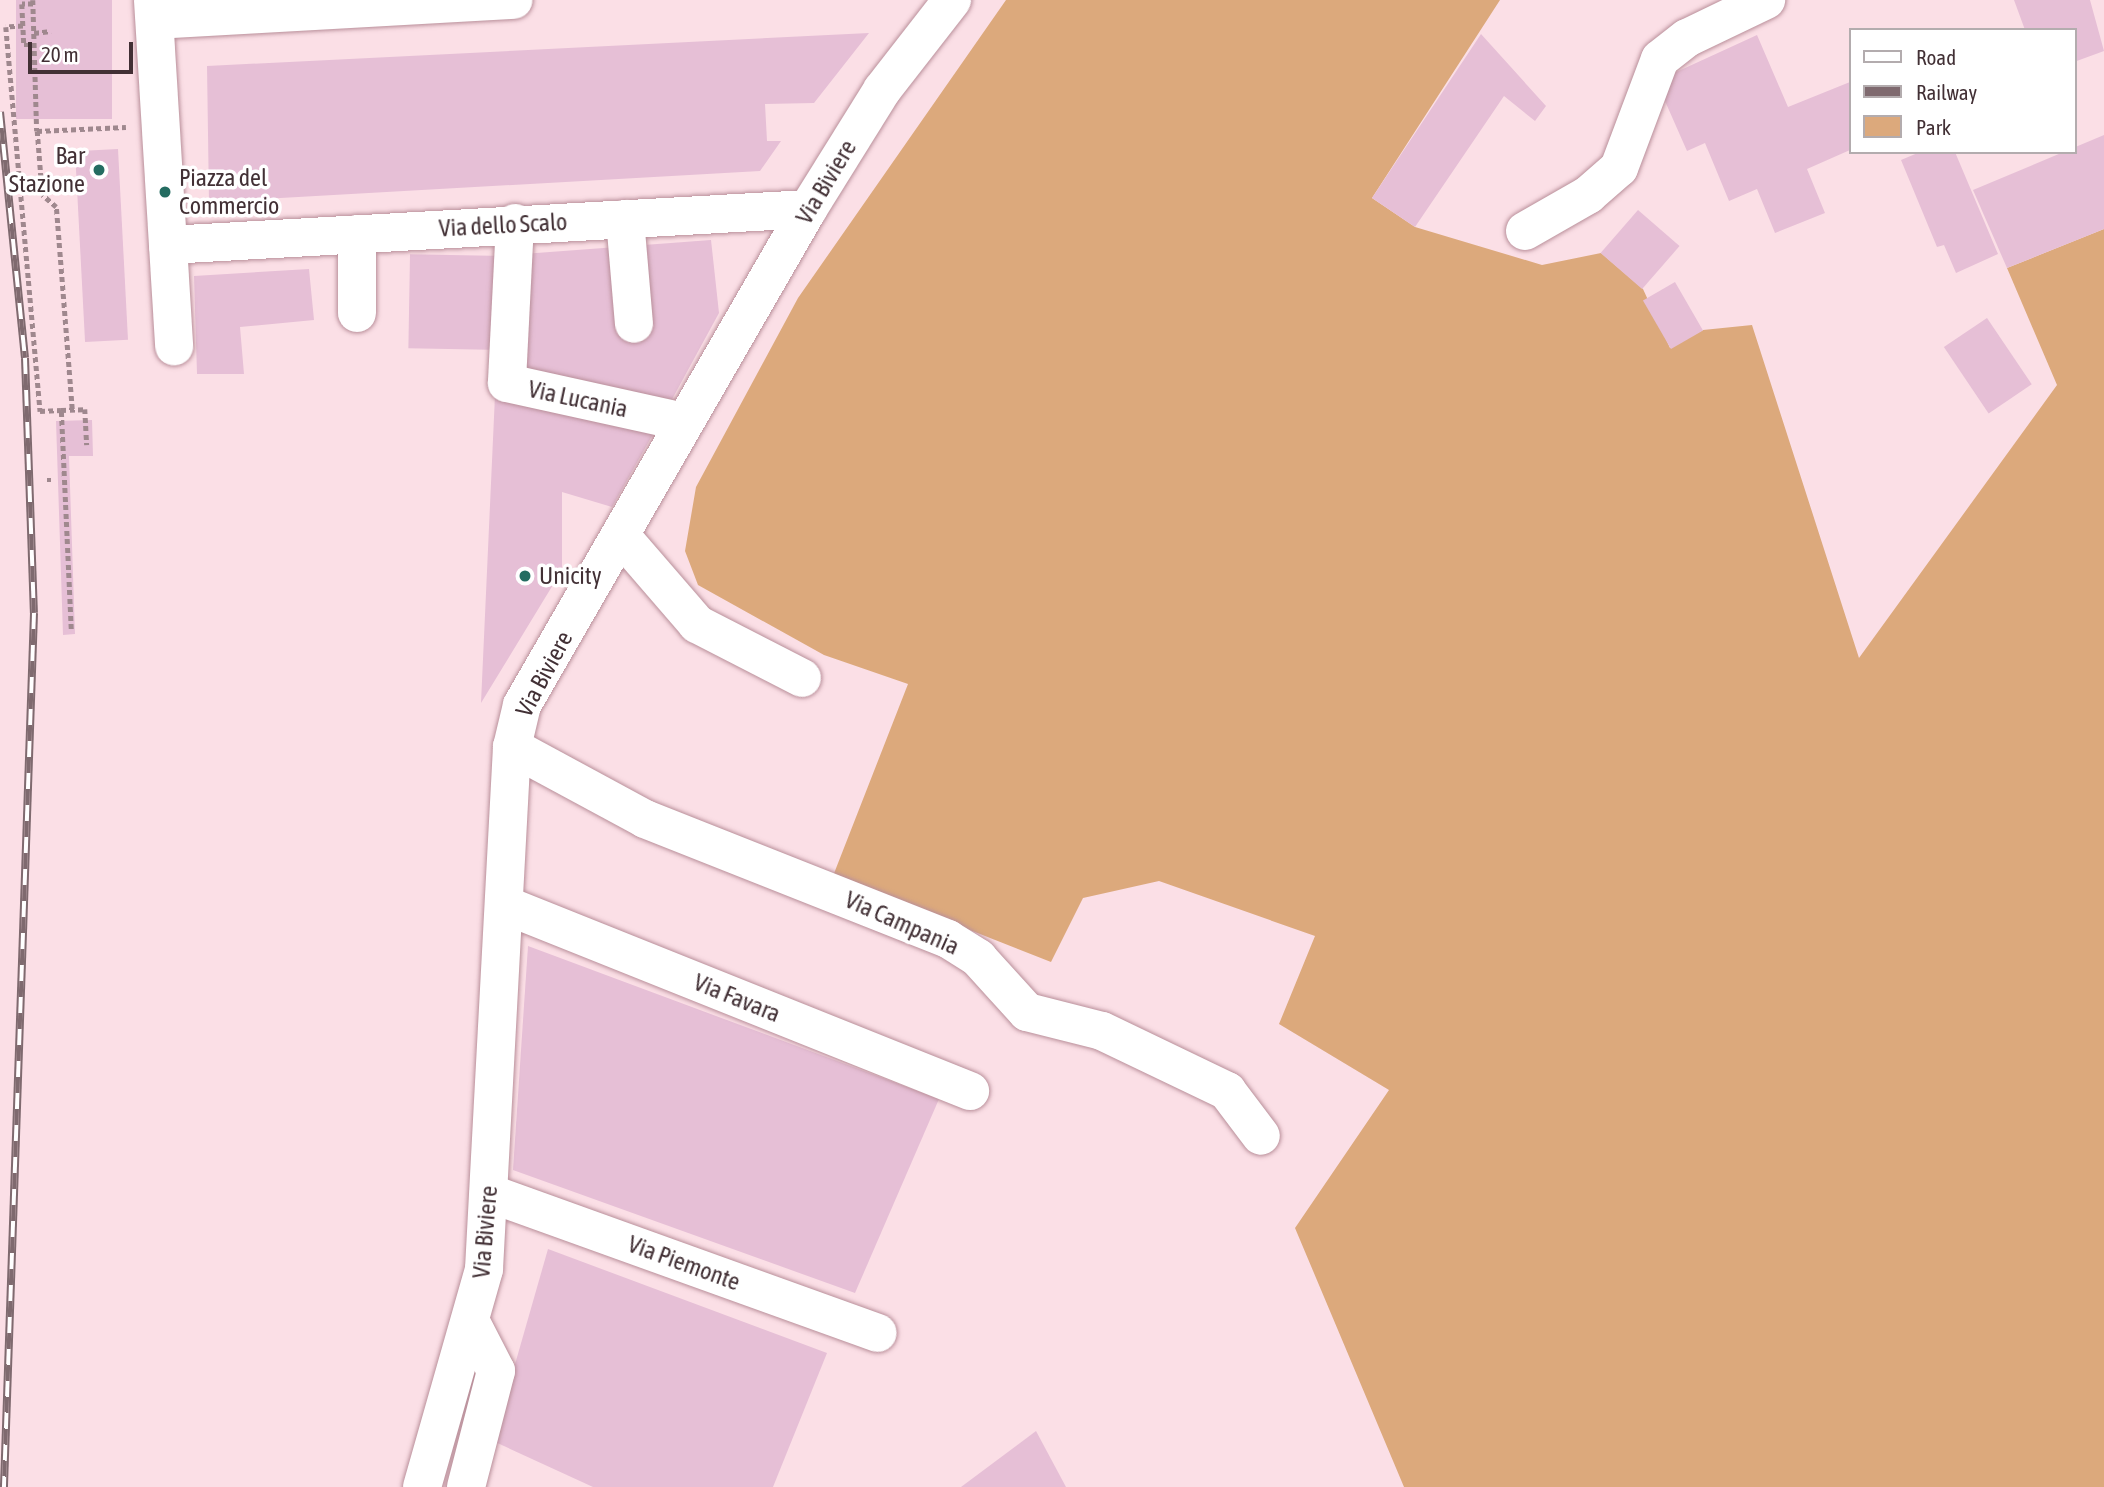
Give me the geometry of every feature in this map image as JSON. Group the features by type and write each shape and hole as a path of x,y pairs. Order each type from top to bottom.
{"street":[{"path":"174,346 183,244 161,125 154,10 207,17 513,0"},
{"name":"Via Biviere","path":"422,1487 473,1326 489,1193 512,747 523,705 622,537 684,422 808,209 882,90 952,0"},
{"path":"1525,231 1588,195 1619,167 1660,59 1686,38 1766,0"},
{"name":"Via dello Scalo","path":"183,244 515,223 808,209"},
{"path":"625,219 634,324"},
{"name":"Via Lucania","path":"515,223 507,383 684,422"},
{"path":"357,234 357,313"},
{"path":"622,537 697,624 802,678"},
{"name":"Via Campania","path":"512,747 645,819 948,939 978,958 1027,1012 1102,1031 1227,1091 1261,1136"},
{"name":"Via Favara","path":"505,905 970,1091"},
{"name":"Via Piemonte","path":"489,1193 878,1333"},
{"path":"467,1487 496,1371 473,1326"}],"path":[{"path":"34,44 24,45 22,4 33,2 41,195 56,207 72,409"},
{"path":"23,26 6,27 40,411 85,409 88,445"},
{"path":"34,33 51,30"},
{"path":"37,131 161,125"},
{"path":"61,410 71,629"}],"green space":[{"path":"1006,0 1500,0 1372,198 1415,227 1542,265 1601,253 1643,289 1670,348 1703,330 1752,325 1859,658 2057,385 2007,268 2104,229 2104,1487 1404,1487 1295,1228 1389,1090 1279,1024 1315,936 1159,881 1083,898 1051,962 833,876 908,684 824,655 698,585 685,551 696,487 798,298"}],"building":[{"path":"16,0 112,0 112,119 16,119"},
{"path":"2014,0 2090,0 2104,51 2076,61 2076,28 2024,28"},
{"path":"869,33 814,103 765,104 767,141 781,141 760,171 209,202 207,66"},
{"path":"1481,34 1546,106 1535,121 1504,96 1415,227 1372,198"},
{"path":"1757,35 1788,107 1848,83 1848,151 1807,169 1825,213 1775,233 1757,189 1729,201 1705,143 1687,151 1661,92 1672,74"},
{"path":"2104,135 2104,229 2007,268 1973,190 2059,154 2076,154 2076,147"},
{"path":"118,149 128,340 85,342 75,151"},
{"path":"1915,154 1956,154 1998,254 1956,273 1944,245 1937,247 1901,160"},
{"path":"1638,210 1680,246 1642,289 1601,253"},
{"path":"711,240 719,313 664,414 516,380 523,254"},
{"path":"410,254 504,256 502,350 408,348"},
{"path":"309,269 314,320 240,327 244,374 197,374 194,276"},
{"path":"1675,282 1703,330 1671,349 1643,300"},
{"path":"1987,318 2032,384 1989,413 1944,347"},
{"path":"495,395 657,427 612,507 562,492 562,570 481,703"},
{"path":"92,420 93,456 69,456 75,634 63,635 56,421"},
{"path":"528,946 939,1099 855,1293 513,1170"},
{"path":"548,1249 827,1353 773,1487 593,1487 493,1441"},
{"path":"1036,1431 1066,1487 961,1487"}],"railway":[{"path":"0,112 25,358 34,613 4,1487"}],"place":[{"name":"Bar Stazione","path":"99,170"},
{"name":"Piazza del Commercio","path":"165,192"},
{"name":"Unicity","path":"525,576"}]}
